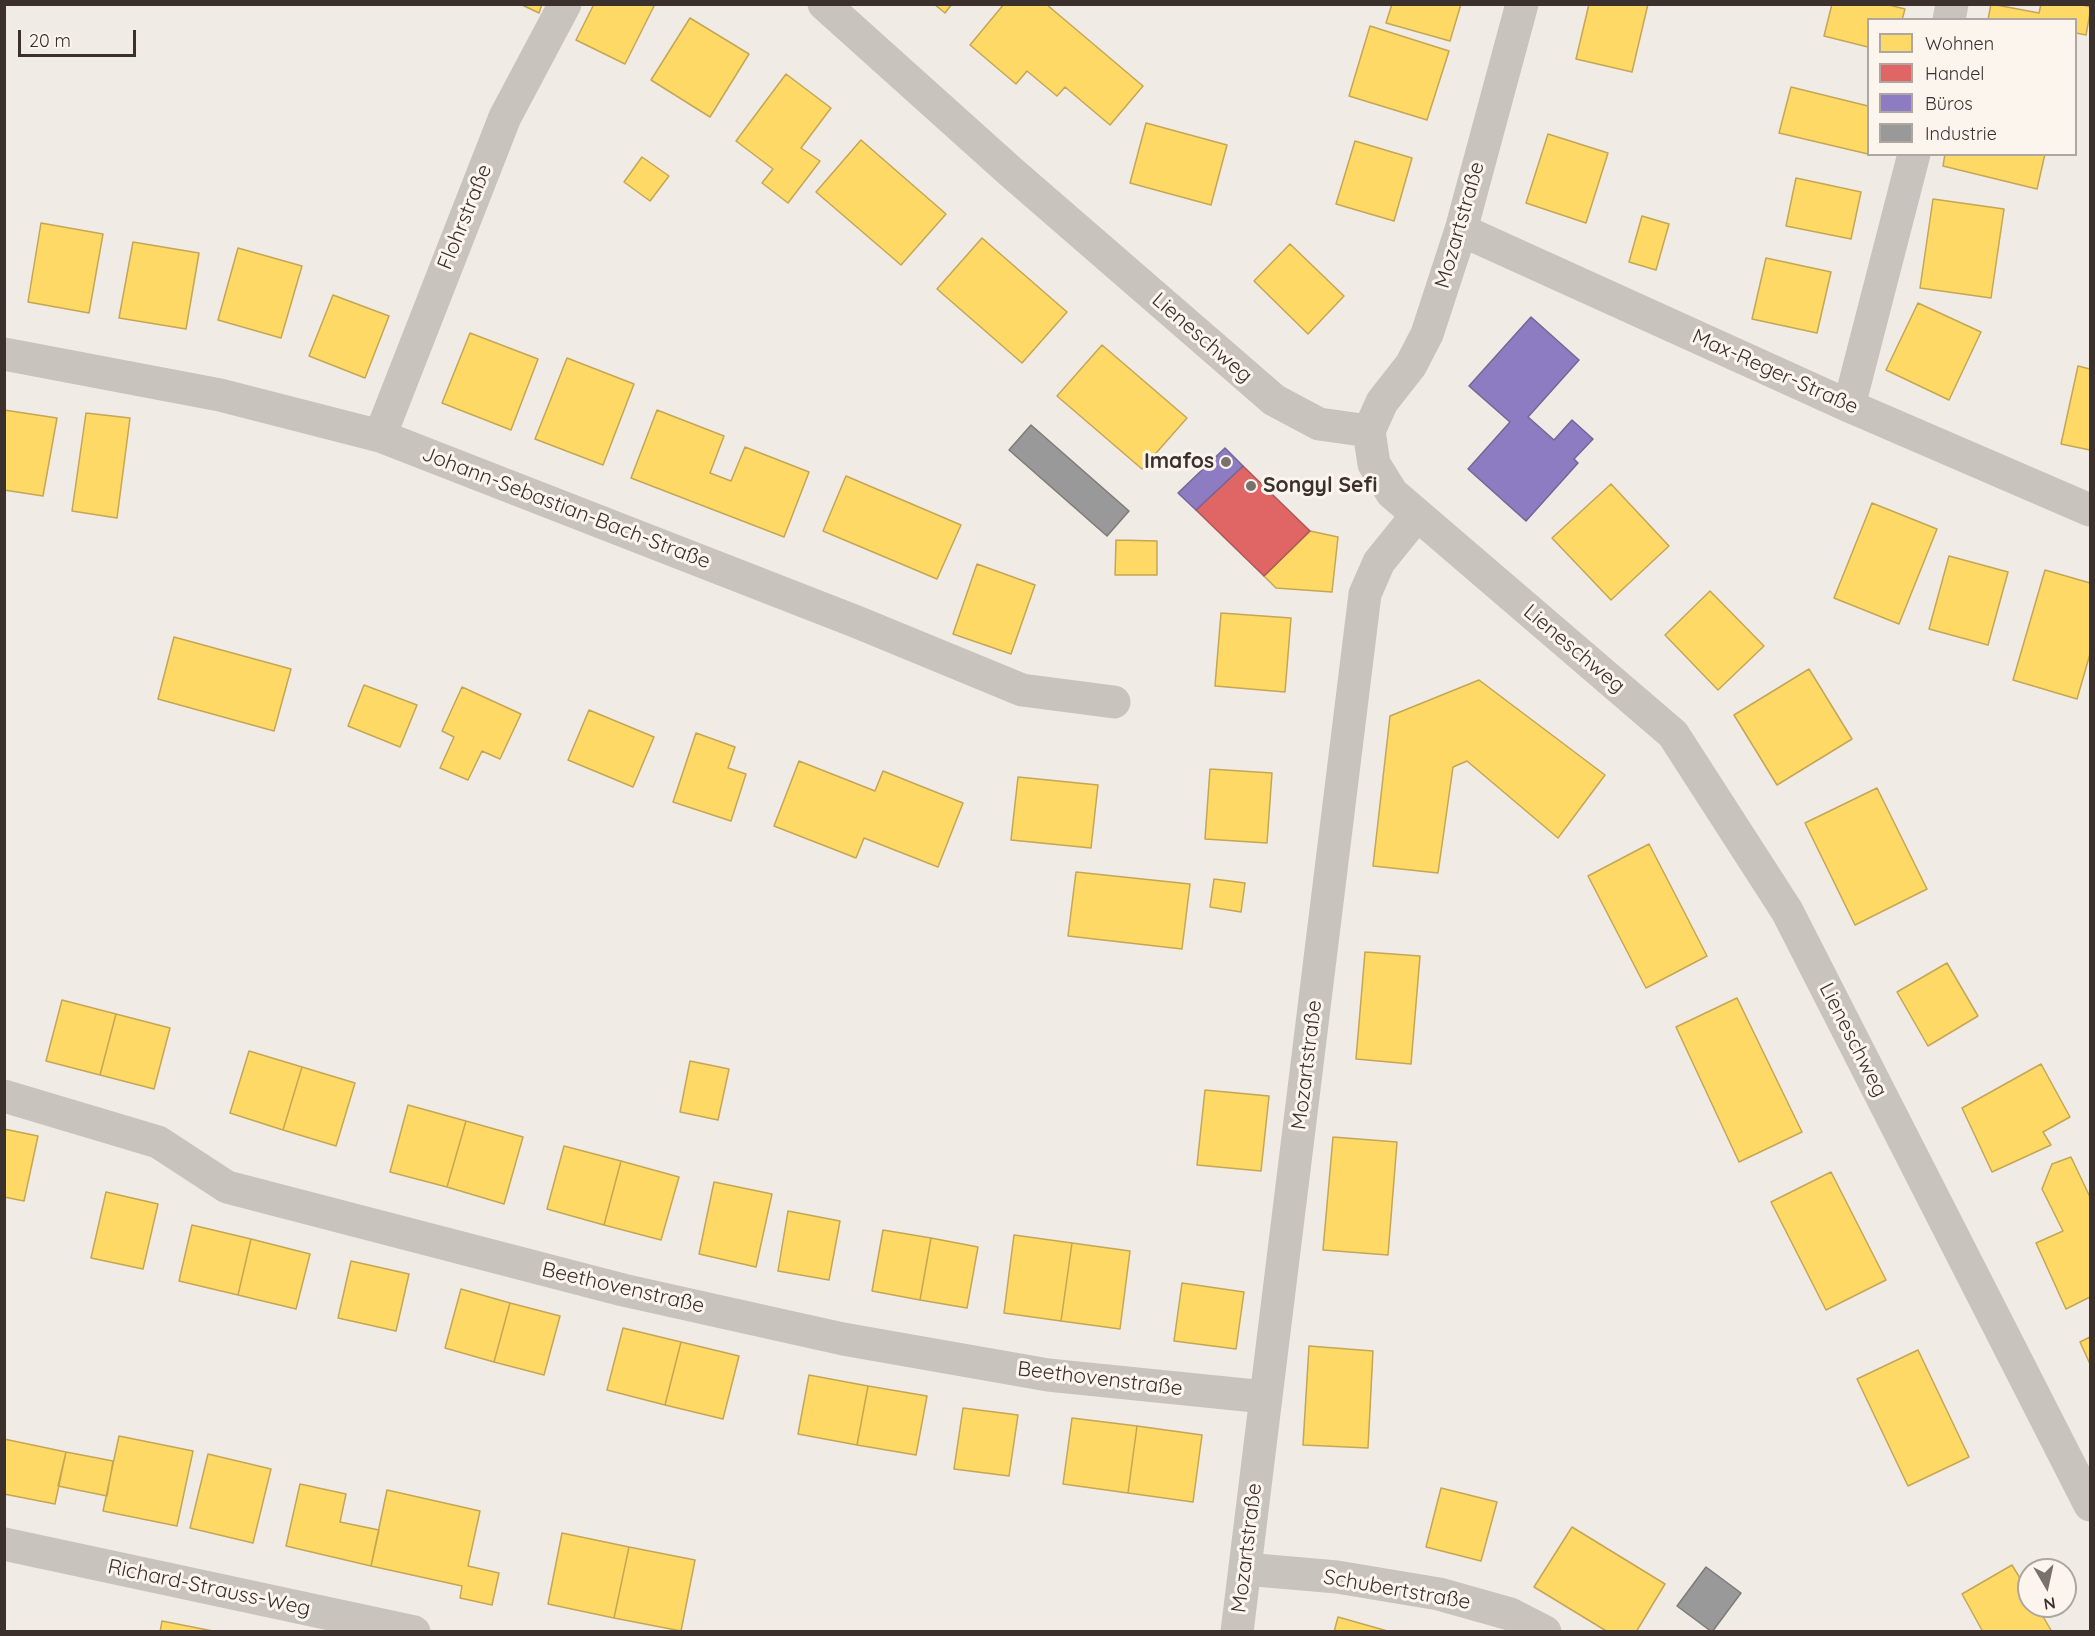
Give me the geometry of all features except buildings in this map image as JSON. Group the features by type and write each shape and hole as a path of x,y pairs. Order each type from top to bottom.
{"street":[{"name":"Flohrstraße","path":"380,436 505,117 565,4"},
{"name":"Lieneschweg","path":"824,4 1011,172 1274,400 1319,424 1369,432 1374,464 1392,494 1673,734 1787,911 2091,1505"},
{"name":"Mozartstraße","path":"1369,432 1382,402 1412,365 1427,334 1461,230 1522,4"},
{"path":"1849,406 1913,156"},
{"name":"Max-Reger-Straße","path":"1461,230 1849,406 2091,510"},
{"name":"Johann-Sebastian-Bach-Straße","path":"4,354 220,395 380,436 857,622 1022,690 1114,702"},
{"name":"Mozartstraße","path":"1237,1632 1365,594 1379,562 1417,515"},
{"name":"Beethovenstraße","path":"4,1096 158,1142 227,1187 623,1290 843,1338 1048,1375 1265,1397"},
{"name":"Richard-Strauss-Weg","path":"4,1544 414,1632"},
{"name":"Schubertstraße","path":"1245,1569 1337,1577 1439,1594 1510,1614 1545,1632"}],"place":[{"name":"Imafos","path":"1226,462"},
{"name":"Songyl Sefi","path":"1251,486"}]}
